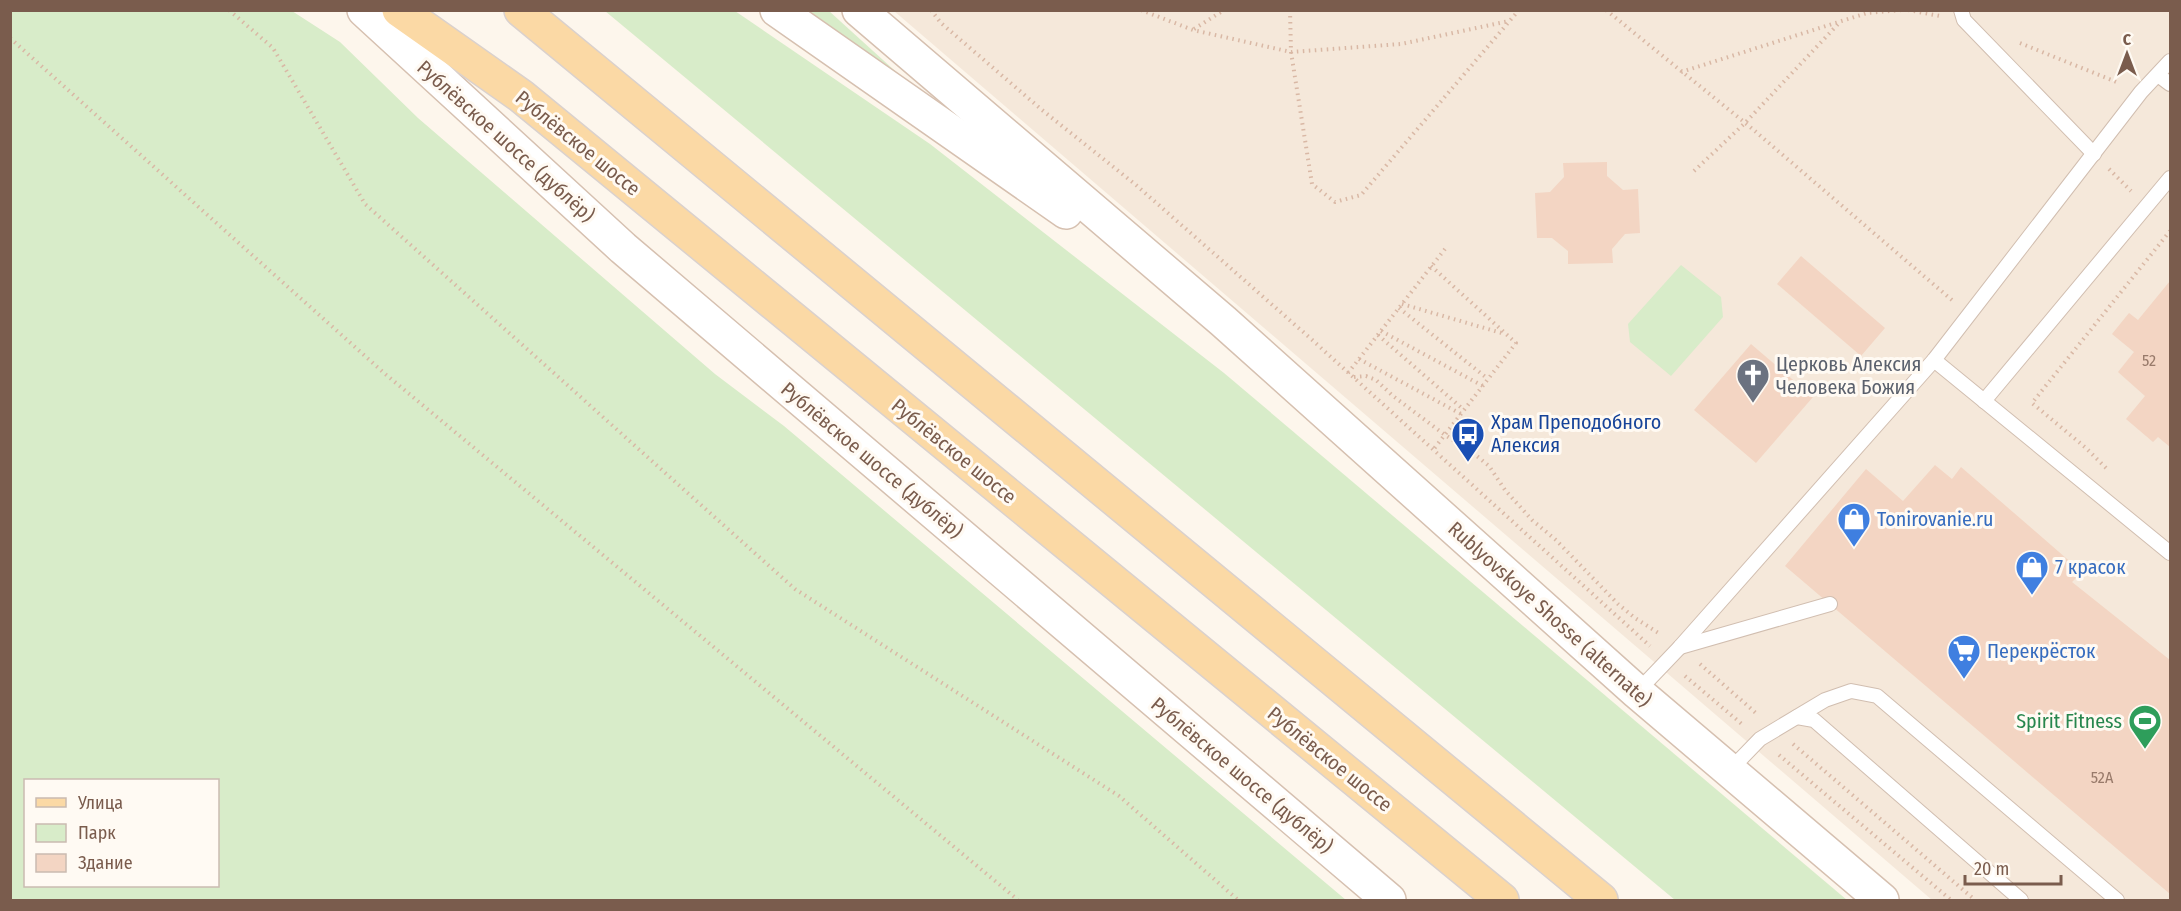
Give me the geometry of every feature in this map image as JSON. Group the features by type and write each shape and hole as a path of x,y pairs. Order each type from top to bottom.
{"main road":[{"name":"Рублёвское шоссе (дублёр)","path":"364,10 623,248 1389,900"},
{"name":"Рублёвское шоссе","path":"399,10 521,96 1502,900"},
{"path":"521,10 1601,900"},
{"path":"777,10 1223,321"},
{"path":"859,10 1223,321"},
{"name":"Rublyovskoye Shosse (alternate)","path":"1223,321 1637,692 1882,900"}],"lane":[{"path":"1963,15 2094,154"},
{"path":"1637,692 1680,647 1934,360 2141,92 2170,61"},
{"path":"2158,75 2170,84"},
{"path":"1984,401 2170,178"},
{"path":"1934,360 2170,553"},
{"path":"1680,647 1830,604"},
{"path":"1729,772 1760,739 1825,700 1851,691 1877,696 2117,900"},
{"path":"1797,717 1814,720 2021,900"}],"path":[{"path":"229,10 273,48 365,204 795,589 1119,796 1238,900"},
{"path":"931,10 941,23 1042,110 1136,185 1667,661 1951,900"},
{"path":"1141,10 1193,30 1291,52 1401,44 1510,21"},
{"path":"1193,30 1224,10"},
{"path":"1290,10 1291,52 1312,184 1335,202 1361,195 1519,10"},
{"path":"1606,10 1745,123 1970,315"},
{"path":"1681,72 1867,13 1902,10"},
{"path":"1940,10 1963,15"},
{"path":"1694,171 1745,123 1840,21"},
{"path":"10,38 384,373 1018,900"},
{"path":"2019,43 2141,92"},
{"path":"2094,154 2147,206"},
{"path":"2107,501 2106,467 2032,403 2170,231"},
{"path":"1348,373 1445,249"},
{"path":"1431,266 1516,343 1433,450"},
{"path":"1400,306 1506,335"},
{"path":"1400,306 1488,379"},
{"path":"1379,333 1483,386"},
{"path":"1379,333 1463,412"},
{"path":"1359,359 1463,412"}],"shaded area":[{"path":"894,11 2170,11 2170,900 1932,900"}],"green space":[{"path":"10,11 292,11 340,42 418,118 715,374 784,426 1346,900 11,900"},
{"path":"605,11 735,11 930,144 1224,373 1847,900 1675,900"},
{"path":"807,11 829,11 905,80"},
{"path":"1681,265 1721,297 1723,317 1671,376 1630,342 1628,324"}],"building":[{"path":"1607,162 1607,176 1623,190 1638,189 1640,233 1625,234 1612,249 1613,263 1568,264 1568,251 1552,238 1537,238 1535,193 1550,192 1564,177 1563,163"},
{"path":"1801,256 1885,328 1861,356 1777,284"},
{"path":"2170,281 2170,447 2158,437 2153,442 2126,419 2145,396 2118,372 2134,352 2112,334 2129,313 2138,320"},
{"name":"Церковь Алексия Человека Божия","path":"1751,344 1813,397 1756,463 1694,410"},
{"path":"1935,465 1952,479 1961,467 2082,572 2072,582 2170,660 2170,894 1785,566 1866,469 1903,501"}],"place":[{"name":"Церковь Алексия Человека Божия","path":"1753,404"},
{"name":"Храм Преподобного Алексия","path":"1468,463"},
{"name":"Tonirovanie.ru","path":"1854,548"},
{"name":"7 красок","path":"2032,596"},
{"name":"Перекрёсток","path":"1964,680"},
{"name":"Spirit Fitness","path":"2145,750"}]}
